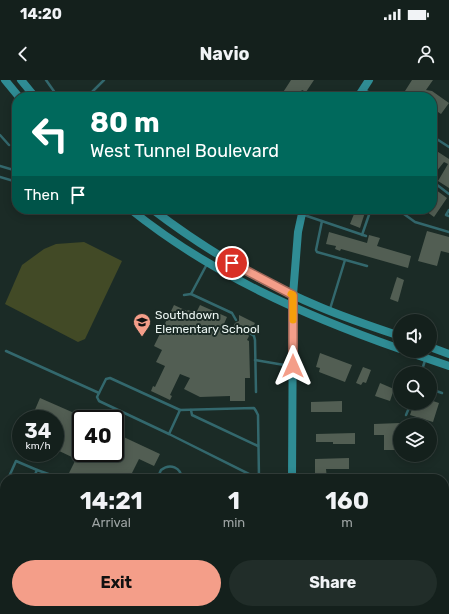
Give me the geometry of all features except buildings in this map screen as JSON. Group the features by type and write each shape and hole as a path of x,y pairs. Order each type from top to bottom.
{"main road":[{"path":"5,80 14,92"},
{"path":"21,80 31,92"},
{"path":"361,92 369,80"},
{"path":"137,214 207,263 293,308 357,334 393,347"},
{"path":"159,214 213,252 242,269 293,295 329,311 393,334"},
{"path":"292,474 293,295 302,214"},
{"path":"437,350 449,354"},
{"path":"433,358 449,366"}],"lane":[{"path":"46,80 54,92"},
{"path":"92,92 104,80"},
{"path":"363,89 368,92"},
{"path":"0,135 9,145"},
{"path":"437,139 449,147"},
{"path":"0,166 12,170"},
{"path":"0,177 12,181"},
{"path":"437,185 449,194"},
{"path":"449,210 446,215 449,216"},
{"path":"306,214 366,236"},
{"path":"362,235 369,214"},
{"path":"404,214 415,222 449,232"},
{"path":"322,221 316,251 367,266"},
{"path":"329,311 345,260"},
{"path":"191,294 207,263"},
{"path":"184,294 191,294 232,313 236,320"},
{"path":"250,333 254,338 256,392"},
{"path":"6,351 99,393"},
{"path":"255,360 293,366"},
{"path":"249,474 99,401 97,397 106,379 110,378 180,410 254,408 258,415 259,474"},
{"path":"437,391 442,393"},
{"path":"169,434 180,410"},
{"path":"191,410 192,415 258,446"},
{"path":"406,415 408,410"},
{"path":"10,474 16,461 48,474"},
{"path":"159,474 161,470 168,466 175,467 181,474"},
{"path":"35,474 37,470"}],"green space":[{"path":"84,242 122,261 85,339 78,342 5,304 22,265 44,249 56,244"}],"slow traffic":[{"path":"291,294 293,295 293,320"}],"place":[{"name":"Southdown Elementary School","path":"142,337"}],"route":[{"path":"232,263 293,295 293,366"}]}
